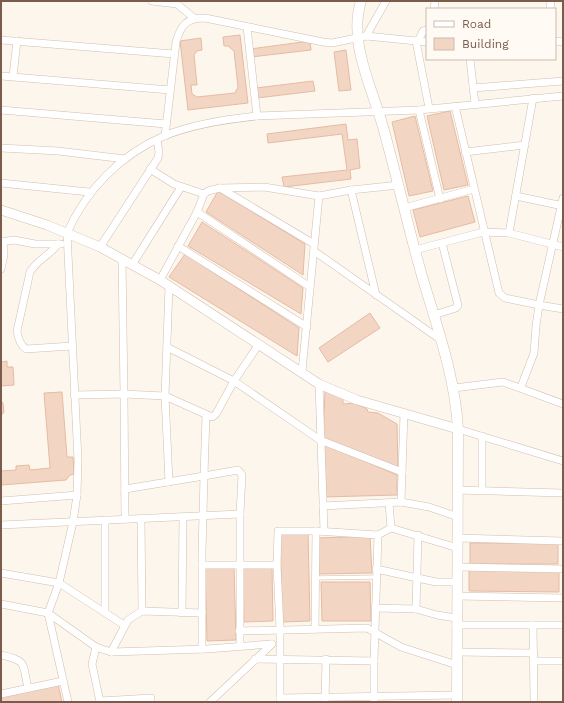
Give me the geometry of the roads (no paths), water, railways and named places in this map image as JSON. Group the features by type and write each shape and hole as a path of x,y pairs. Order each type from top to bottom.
{"main road":[{"path":"361,1 357,26 362,37 379,111 415,250 454,388 458,429 458,582 456,621 457,699"}],"street":[{"path":"152,1 177,4 194,18"},
{"path":"362,37 386,1"},
{"path":"165,136 174,54 180,30 186,23 194,18 205,18 322,42 332,43 362,37 426,42"},
{"path":"247,27 257,116"},
{"path":"426,30 423,31 417,41 429,108"},
{"path":"1,40 174,54"},
{"path":"14,76 17,41"},
{"path":"470,60 475,104"},
{"path":"1,77 14,76 170,90"},
{"path":"473,88 563,81"},
{"path":"68,702 48,613 60,583 74,522 77,496 78,460 67,233 76,212 89,192 125,159 157,140 165,136 220,122 257,116 419,110 563,96"},
{"path":"509,233 533,98"},
{"path":"454,106 483,232 499,293 505,298 563,309"},
{"path":"1,110 166,124"},
{"path":"419,110 440,199"},
{"path":"100,247 150,169 159,152 157,140"},
{"path":"465,152 525,145"},
{"path":"1,148 58,151 125,159"},
{"path":"150,169 181,187 204,194"},
{"path":"1,183 89,192"},
{"path":"160,280 197,212 204,194 208,191 220,188 264,187 319,196 351,190 399,186"},
{"path":"132,265 181,187"},
{"path":"220,188 314,248 376,295 441,340"},
{"path":"404,208 474,189"},
{"path":"351,190 376,295"},
{"path":"302,371 319,196"},
{"path":"516,196 562,203 554,244 539,305 534,354 521,387"},
{"path":"1,210 67,233 100,247 122,259 160,280 302,371 319,384 357,400 563,461"},
{"path":"197,212 310,287"},
{"path":"415,250 483,232 509,233 563,247"},
{"path":"1,269 4,255 2,242 14,240 35,244 67,244"},
{"path":"434,315 456,308 458,305 442,243"},
{"path":"58,244 51,253 34,266 30,272 17,331 23,347 26,349 72,346"},
{"path":"178,246 307,327"},
{"path":"122,259 125,519"},
{"path":"169,286 166,396 169,482"},
{"path":"74,395 124,394 166,396 212,417 216,414 234,381 259,344"},
{"path":"167,347 234,381 320,440 402,472"},
{"path":"454,388 503,382 521,387 530,393 563,404"},
{"path":"319,384 324,531"},
{"path":"401,502 404,413"},
{"path":"202,649 202,565 206,415"},
{"path":"482,436 482,491"},
{"path":"125,489 240,470 242,475 240,514 240,646"},
{"path":"457,490 563,493"},
{"path":"1,501 77,496"},
{"path":"323,506 401,502 429,507 458,517"},
{"path":"389,503 391,528"},
{"path":"1,525 183,517 203,514 240,514"},
{"path":"182,612 183,517"},
{"path":"141,519 142,611"},
{"path":"105,520 105,612"},
{"path":"457,699 280,700 280,629 277,565 278,532 316,530 378,535 391,528 458,543 563,541"},
{"path":"315,629 316,530"},
{"path":"374,699 376,632 375,608 378,535"},
{"path":"416,609 418,535"},
{"path":"202,565 277,565"},
{"path":"458,567 563,569"},
{"path":"376,569 436,582 458,582"},
{"path":"1,573 60,583 124,625"},
{"path":"457,596 563,598"},
{"path":"1,604 48,613 96,646 111,652 202,649 271,644"},
{"path":"375,608 416,609 456,621 563,625"},
{"path":"111,652 124,625 128,620 142,611 202,613"},
{"path":"533,625 534,702"},
{"path":"239,631 280,629 371,629 401,647 457,665"},
{"path":"210,702 271,644 280,638"},
{"path":"96,646 92,664 100,701 151,698"},
{"path":"457,652 534,657 563,661"},
{"path":"1,655 17,658 22,662 28,688"},
{"path":"255,659 374,661"},
{"path":"326,659 326,700"},
{"path":"1,694 64,681"}],"lane":[{"path":"315,578 376,577"}]}
